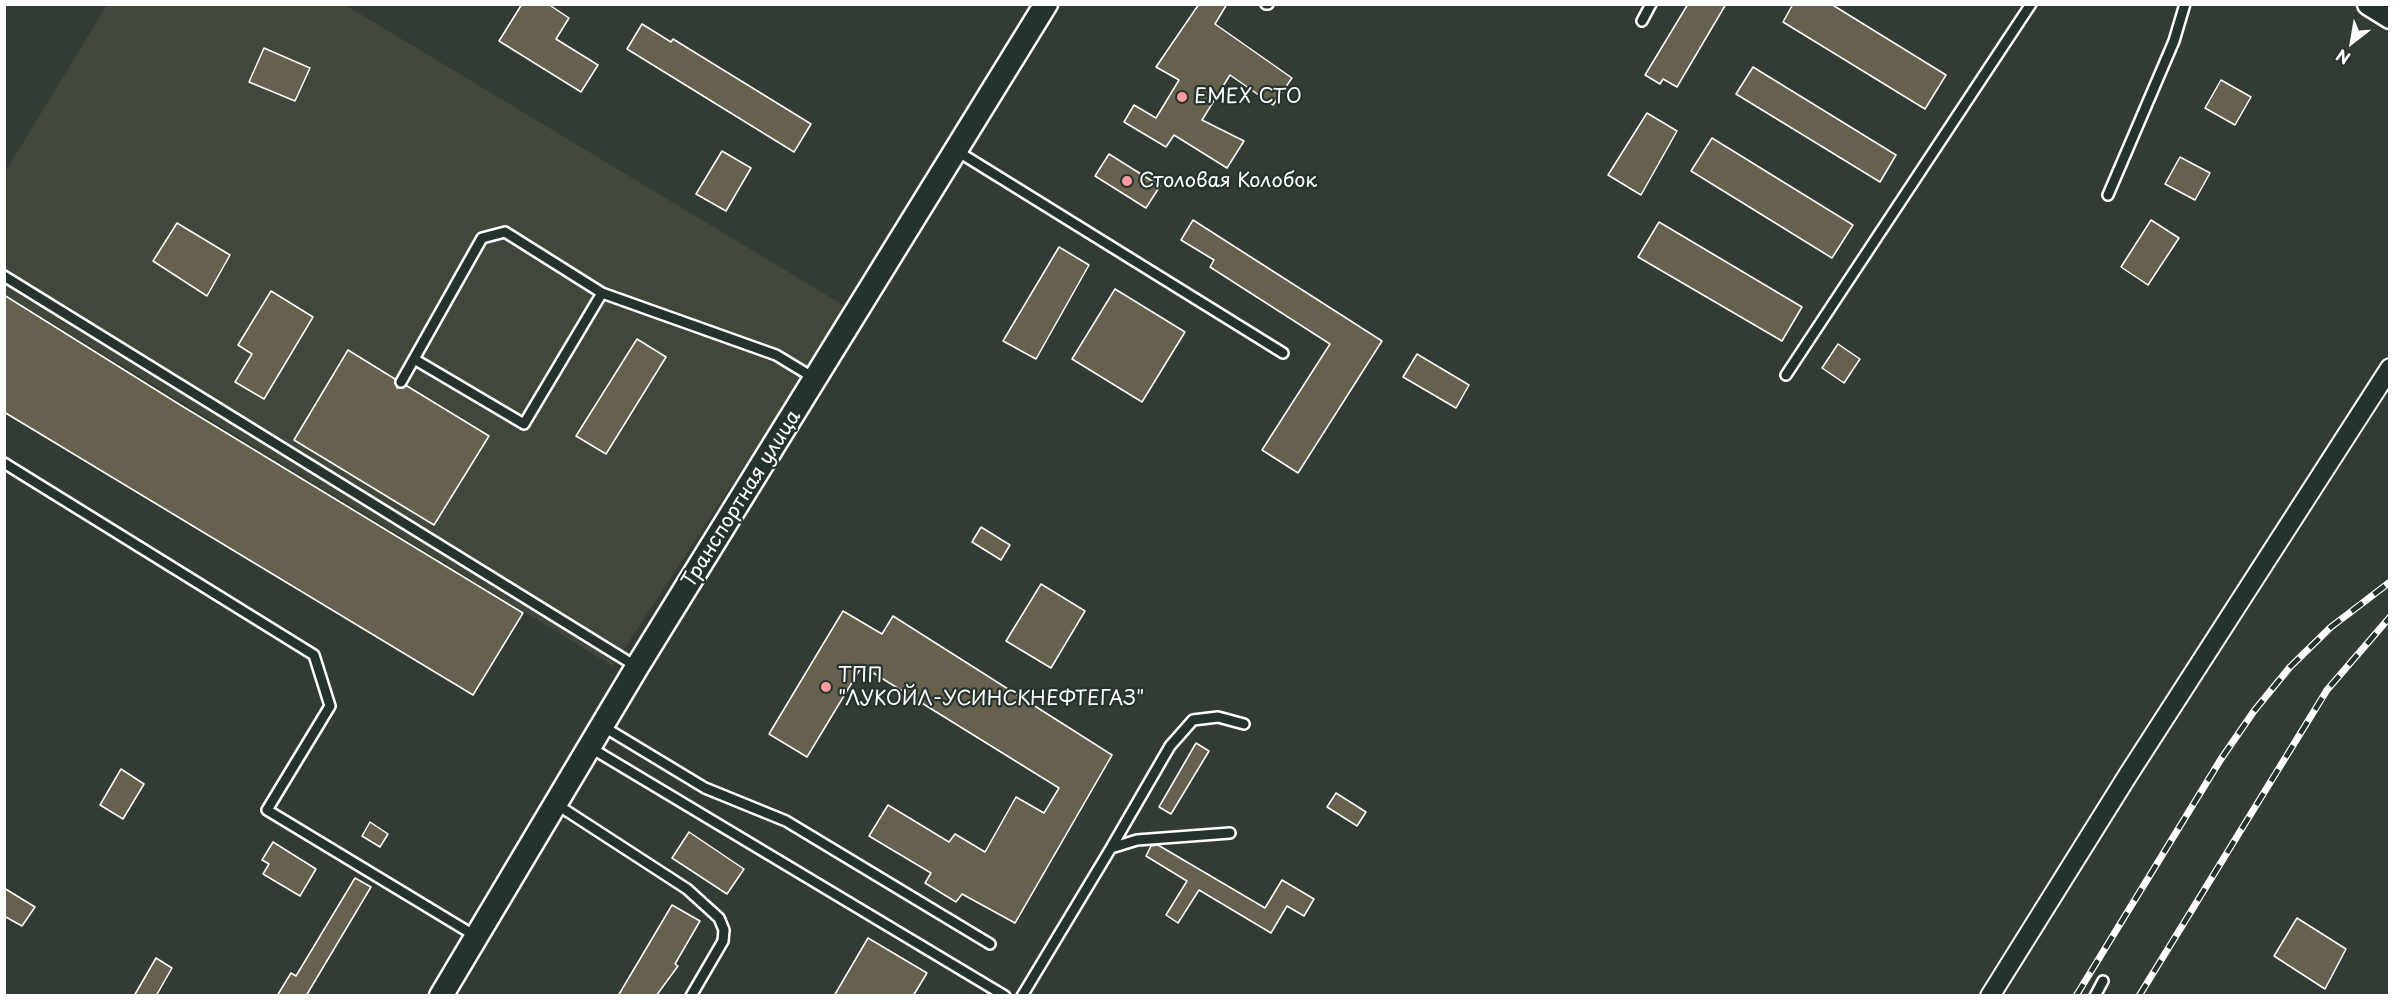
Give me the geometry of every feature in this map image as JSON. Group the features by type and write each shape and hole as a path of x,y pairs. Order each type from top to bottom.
{"street":[{"name":"Транспортная улица","path":"441,996 604,727 637,667 1046,4"},
{"path":"2368,4 2390,17"},
{"path":"1990,996 2128,775 2390,368"}],"lane":[{"path":"1642,21 1651,4"},
{"path":"1786,375 2031,4"},
{"path":"2108,195 2174,41 2185,4"},
{"path":"957,151 1283,353"},
{"path":"401,382 482,238 505,232 602,293 776,355 816,380"},
{"path":"4,276 637,667"},
{"path":"414,359 524,424 602,293"},
{"path":"4,463 314,654 330,706 267,810 477,937"},
{"path":"1022,996 1170,746 1193,720 1218,717 1244,724"},
{"path":"604,727 705,788 786,821 990,944"},
{"path":"591,748 1005,996"},
{"path":"556,804 687,889 719,918 724,930 723,940 691,996"},
{"path":"1111,848 1137,840 1230,833"},
{"path":"2094,996 2103,981"}],"shaded area":[{"path":"107,5 345,5 848,308 613,666 5,294 4,174"}],"building":[{"path":"522,4 548,4 569,18 556,39 598,65 581,92 499,41"},
{"path":"1199,4 1227,4 1215,24 1292,78 1273,105 1230,75 1202,120 1244,141 1227,168 1174,135 1166,147 1124,122 1134,105 1156,118 1179,80 1156,67"},
{"path":"1688,4 1726,4 1677,87 1663,79 1660,84 1645,75"},
{"path":"1793,4 1831,4 1946,75 1925,109 1783,22"},
{"path":"642,24 671,42 673,39 811,124 794,152 627,49"},
{"path":"264,48 310,68 295,101 249,82"},
{"path":"1753,67 1896,155 1880,182 1736,94"},
{"path":"2221,80 2251,97 2235,125 2205,108"},
{"path":"1647,113 1677,131 1641,195 1608,175"},
{"path":"1712,138 1853,225 1832,258 1691,171"},
{"path":"722,151 751,168 726,211 696,194"},
{"name":"Столовая Колобок","path":"1109,154 1160,186 1146,208 1095,176"},
{"path":"2180,157 2210,173 2195,200 2165,184"},
{"path":"1193,220 1382,341 1298,473 1262,450 1330,344 1210,267 1214,260 1181,240"},
{"path":"2151,220 2179,238 2148,285 2121,267"},
{"path":"1659,222 1802,307 1782,341 1638,257"},
{"path":"177,223 230,255 207,296 153,261"},
{"path":"1059,247 1089,265 1036,359 1003,341"},
{"path":"1115,289 1185,332 1142,402 1072,359"},
{"path":"271,291 313,317 264,399 235,382 252,354 238,345"},
{"path":"4,295 523,613 473,695 4,412"},
{"path":"637,339 666,357 606,454 576,436"},
{"path":"1838,344 1860,359 1844,383 1822,368"},
{"path":"348,350 395,379 397,388 407,386 489,436 434,525 294,440"},
{"path":"1417,354 1469,385 1456,408 1403,377"},
{"path":"981,527 1010,545 1001,560 972,542"},
{"path":"1041,584 1085,611 1051,668 1006,641"},
{"path":"843,611 882,634 893,616 1112,755 1015,923 962,894 956,902 925,883 931,873 869,836 888,805 949,842 955,834 985,852 1016,797 1044,813 1059,788 862,666 807,757 769,734"},
{"path":"1196,743 1209,751 1171,814 1159,807"},
{"path":"121,769 144,784 123,819 100,805"},
{"path":"1336,793 1366,812 1357,826 1327,807"},
{"path":"370,822 388,834 380,847 362,836"},
{"path":"689,832 744,869 727,894 672,858"},
{"path":"273,842 316,869 300,896 263,874 269,864 262,860"},
{"path":"1158,845 1265,908 1282,880 1314,899 1304,916 1287,906 1271,933 1199,890 1178,923 1166,915 1187,881 1146,856 1151,846"},
{"path":"355,878 371,887 306,996 277,996 291,973 296,976"},
{"path":"4,888 35,907 22,926 4,916"},
{"path":"672,905 700,921 675,964 678,966 656,996 618,996"},
{"path":"2297,918 2346,949 2325,989 2274,956"},
{"path":"868,938 927,973 913,996 834,996"},
{"path":"156,958 172,968 156,996 134,996"}],"railway":[{"path":"2076,996 2221,759 2254,711 2290,667 2331,627 2390,582"},
{"path":"2139,996 2327,690 2390,617"}],"place":[{"name":"EMEX СТО","path":"1182,97"},
{"name":"Столовая Колобок","path":"1127,181"},
{"name":"ТПП \"ЛУКОЙЛ-УСИНСКНЕФТЕГАЗ\"","path":"826,687"}]}
